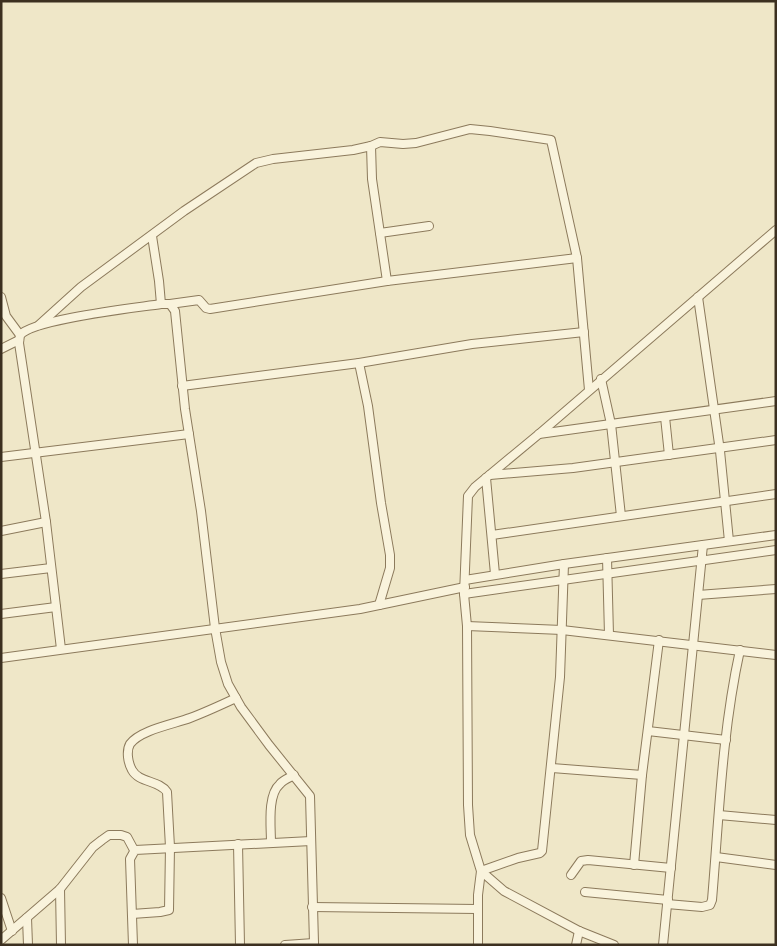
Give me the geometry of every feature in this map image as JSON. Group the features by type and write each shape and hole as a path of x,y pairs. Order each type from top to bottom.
{"street":[{"path":"37,326 82,287 184,211 256,163 274,159 334,153 371,146 380,142 416,143 470,129 490,131 551,140 577,258 589,390"},
{"path":"371,146 372,179 387,281"},
{"path":"380,233 429,226"},
{"path":"478,945 481,871 470,835 468,805 465,588 468,496 488,476 776,230"},
{"path":"152,236 161,304"},
{"path":"1,350 27,330 37,326 106,312 199,300 206,308 210,309 387,281 577,258"},
{"path":"1,297 6,316 19,338 46,522 61,649"},
{"path":"698,297 719,448 729,541"},
{"path":"170,304 175,311 182,386 221,662 228,684 236,698 269,746 310,796 314,944 286,945"},
{"path":"182,386 359,363 472,344 584,332"},
{"path":"359,363 368,406 390,555 387,583 379,605"},
{"path":"601,379 611,424 621,516"},
{"path":"539,434 776,401"},
{"path":"665,417 669,455"},
{"path":"1,457 189,434"},
{"path":"488,476 615,463 776,440"},
{"path":"488,476 495,574"},
{"path":"492,535 776,494"},
{"path":"1,531 46,522"},
{"path":"465,588 495,574 776,536"},
{"path":"664,945 703,545"},
{"path":"1,658 379,605 465,588 608,574 776,550"},
{"path":"607,558 609,635"},
{"path":"481,871 518,858 540,853 542,850 560,677 564,564"},
{"path":"1,574 52,568"},
{"path":"698,595 776,590"},
{"path":"1,614 56,607"},
{"path":"467,626 562,630 776,655"},
{"path":"634,865 642,775 658,640"},
{"path":"585,892 702,907 710,904 712,900 731,693 740,650"},
{"path":"132,914 169,910 170,847 167,792 159,785 138,777 132,771 128,750 137,738 145,734 206,712 236,698"},
{"path":"648,731 726,740"},
{"path":"552,768 642,775"},
{"path":"271,843 271,812 275,790 280,783 294,775"},
{"path":"719,815 776,820"},
{"path":"1,940 60,889 93,847 109,835 115,834 127,837 134,850"},
{"path":"134,850 310,841"},
{"path":"238,844 240,945"},
{"path":"133,945 130,859 134,850"},
{"path":"716,857 776,865"},
{"path":"571,875 578,864 584,860 671,868"},
{"path":"481,871 504,891 579,931 614,945"},
{"path":"60,889 61,945"},
{"path":"1,898 12,930"},
{"path":"312,907 478,909"},
{"path":"27,918 28,945"},
{"path":"576,945 579,931"}]}
